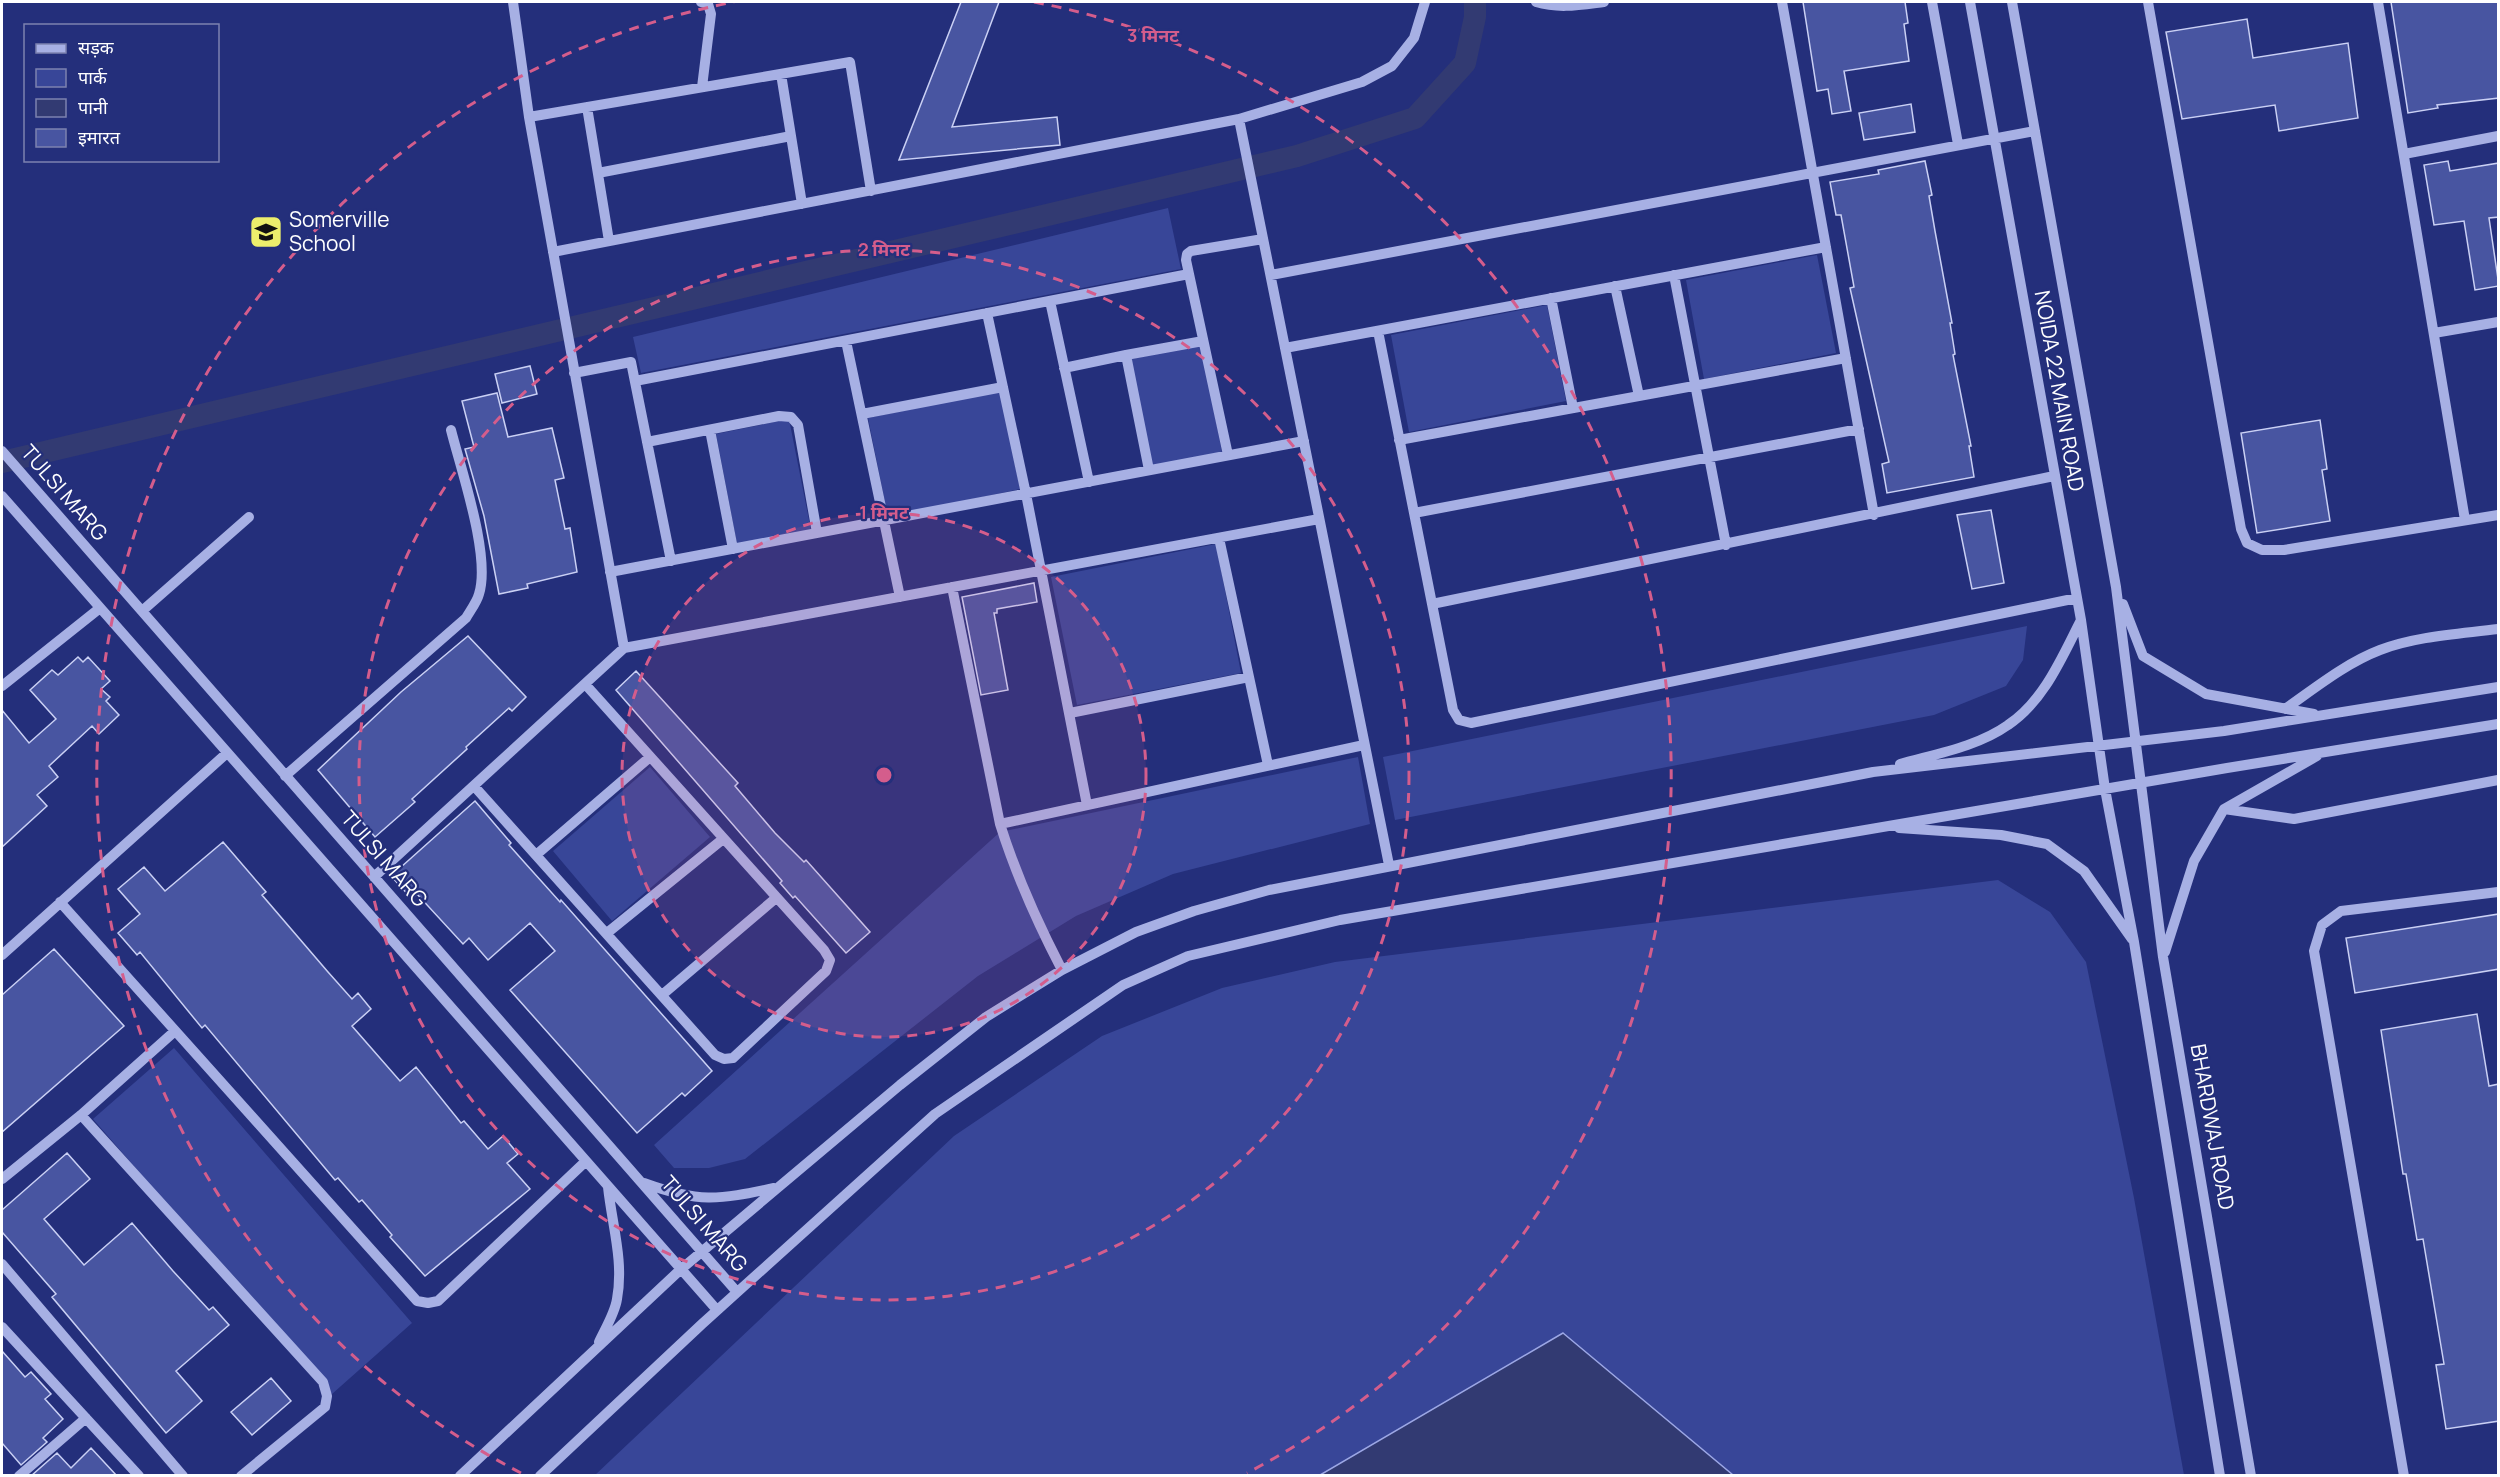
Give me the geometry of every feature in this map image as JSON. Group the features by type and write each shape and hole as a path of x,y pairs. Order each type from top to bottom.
{"street":[{"path":"513,2 529,117 624,648"},
{"path":"701,2 708,4 711,14 702,87"},
{"path":"553,252 1239,119 1362,82 1392,66 1414,38 1425,2"},
{"path":"1536,2 1549,6 1604,2"},
{"path":"1782,2 1874,515"},
{"path":"1932,2 1958,144"},
{"name":"NOIDA 22 MAIN ROAD","path":"1970,2 2081,620 2105,789"},
{"name":"NOIDA 22 MAIN ROAD","path":"2012,2 2116,587 2142,784"},
{"path":"2148,2 2241,529 2247,543 2262,550 2284,550 2499,515"},
{"path":"2378,2 2465,520"},
{"path":"529,117 850,62 871,191"},
{"path":"780,74 802,204"},
{"path":"586,107 609,241"},
{"path":"1239,119 1389,865"},
{"path":"1271,275 1813,171 2035,131"},
{"path":"598,173 791,136"},
{"path":"2404,154 2499,136"},
{"path":"1228,455 1186,260 1187,254 1191,251 1263,239"},
{"path":"1285,348 1826,247"},
{"path":"635,381 1189,274"},
{"path":"1674,275 1726,545"},
{"path":"1615,286 1639,396"},
{"path":"1551,298 1573,408"},
{"path":"1050,301 1089,482"},
{"path":"987,313 1042,570 1087,805"},
{"path":"2434,333 2499,322"},
{"path":"1378,331 1453,710 1460,720 1471,723 2077,598"},
{"path":"846,340 900,597"},
{"path":"1064,368 1203,341"},
{"path":"1126,355 1149,470"},
{"path":"1399,440 1846,358"},
{"path":"574,373 631,362 671,561"},
{"path":"862,414 1004,387"},
{"path":"647,442 779,416 791,417 798,425 817,533"},
{"path":"1414,513 1859,429"},
{"path":"285,776 466,618 479,596 483,574 481,550 451,430"},
{"path":"710,430 733,549"},
{"path":"610,573 1304,441"},
{"name":"TULSI MARG","path":"2,451 737,1292"},
{"path":"1432,604 1874,515 2054,476"},
{"path":"3,498 717,1310"},
{"path":"141,612 249,517"},
{"path":"374,877 624,648 1319,519"},
{"path":"1219,538 1268,765"},
{"path":"952,587 1000,824 1015,873 1062,970"},
{"path":"2116,587 2143,656 2206,694 2322,716"},
{"path":"2,686 100,608"},
{"path":"1874,772 1972,743 2008,725 2038,696 2061,660 2081,620"},
{"path":"2285,709 2346,668 2380,650 2424,639 2499,629"},
{"path":"1070,713 1249,677"},
{"path":"474,786 715,1055 724,1059 733,1058 826,970 830,960 824,950 585,684"},
{"path":"460,1476 680,1270 900,1085 986,1017 1062,970 1136,932 1194,911 1269,890 1874,772 2138,742 2322,716 2499,687"},
{"path":"540,1476 717,1310 935,1114 1123,985 1188,956 1340,921 1880,827 2499,724"},
{"path":"1000,824 1364,744"},
{"path":"2,956 227,753"},
{"path":"2163,957 2194,861 2224,809 2323,753"},
{"path":"536,855 650,757"},
{"path":"2224,809 2294,819 2499,780"},
{"name":"BHARDWAJ ROAD","path":"2142,784 2163,957 2251,1476"},
{"path":"2105,789 2134,942 2220,1476"},
{"path":"1880,827 2001,835 2048,844 2084,871 2134,942"},
{"path":"607,933 723,839"},
{"path":"2404,1476 2314,951 2322,925 2341,911 2499,892"},
{"path":"662,995 776,898"},
{"path":"60,902 417,1300 428,1303 438,1301 585,1162"},
{"path":"2,1179 81,1115 175,1031"},
{"path":"81,1115 323,1382 327,1396 325,1407 241,1476"},
{"path":"640,1181 678,1195 702,1199 733,1197 778,1188"},
{"path":"597,1348 617,1301 620,1256 611,1221 608,1187"},
{"path":"2,1264 183,1476"},
{"path":"2,1327 139,1476"},
{"path":"19,1476 86,1418"}],"green space":[{"path":"1168,208 1181,269 641,373 633,337"},
{"path":"1817,255 1836,353 1704,379 1686,280"},
{"path":"1547,305 1566,401 1409,432 1391,335"},
{"path":"1201,345 1222,452 1152,466 1131,359"},
{"path":"1000,391 1020,489 888,517 868,418"},
{"path":"789,419 811,530 737,544 716,434"},
{"path":"1216,544 1241,673 1077,705 1051,577"},
{"path":"2027,626 2023,660 2006,686 1934,715 1395,820 1383,757"},
{"path":"1358,757 1370,824 1173,874 1076,916 978,976 745,1159 709,1168 674,1168 654,1145 1000,832"},
{"path":"650,767 710,837 612,921 553,851"},
{"path":"1998,880 2050,912 2086,962 2134,1198 2184,1475 594,1476 954,1136 1102,1036 1222,988 1335,962"},
{"path":"174,1048 412,1323 332,1394 93,1119"}],"water":[{"path":"1563,1333 1733,1475 1320,1475"}],"building":[{"path":"961,2 999,2 952,127 1057,117 1060,145 899,160"},
{"path":"1803,2 1905,2 1908,23 1904,24 1909,61 1844,71 1851,111 1832,114 1828,89 1817,91"},
{"path":"2391,2 2499,2 2499,98 2437,105 2438,108 2408,113"},
{"path":"2247,19 2253,58 2348,43 2358,118 2279,131 2275,105 2182,119 2166,32"},
{"path":"1911,104 1915,132 1864,140 1859,113"},
{"path":"1925,161 1932,195 1929,196 1952,323 1950,323 1955,354 1953,355 1971,446 1969,446 1974,477 1887,493 1882,464 1889,462 1850,288 1854,287 1841,215 1836,215 1830,182 1879,174 1878,170"},
{"path":"2448,161 2450,171 2499,163 2499,217 2489,218 2499,286 2475,290 2464,221 2434,225 2424,165"},
{"path":"530,366 537,394 502,403 495,374"},
{"path":"497,393 508,437 552,428 564,478 555,480 565,529 570,528 577,572 527,584 528,588 499,594 484,516 465,449 474,447 462,401"},
{"path":"2320,420 2327,469 2322,470 2330,521 2257,533 2241,433"},
{"path":"1991,510 2004,583 1972,589 1957,515"},
{"path":"1034,583 1037,602 997,609 997,613 994,613 1008,690 981,695 962,597"},
{"path":"468,636 526,697 512,711 509,708 466,747 467,749 412,799 415,802 375,837 318,770 401,692"},
{"path":"78,657 83,662 88,657 110,681 101,689 110,697 106,701 119,715 99,734 92,726 49,766 58,777 37,795 47,806 2,847 2,710 29,743 56,719 30,690 52,670 58,675"},
{"path":"636,671 738,783 735,786 775,833 804,862 806,860 870,932 846,953 795,896 793,898 780,883 782,881 616,690"},
{"path":"475,801 511,843 509,845 560,902 561,900 712,1071 685,1096 682,1093 637,1133 510,990 555,951 530,923 488,960 469,938 463,944 417,894 412,899 391,876"},
{"path":"223,842 266,892 262,895 328,972 352,999 358,993 371,1009 352,1026 400,1081 416,1067 461,1123 464,1121 488,1149 503,1136 518,1154 507,1163 530,1189 425,1276 390,1237 392,1235 362,1200 359,1202 338,1178 335,1180 205,1025 202,1028 140,952 137,955 118,933 140,914 118,889 144,867 165,891"},
{"path":"2499,914 2499,969 2355,993 2346,938"},
{"path":"54,949 124,1026 2,1132 2,995"},
{"path":"2477,1014 2489,1086 2499,1084 2499,1421 2446,1429 2436,1365 2444,1364 2423,1239 2417,1240 2406,1174 2403,1174 2381,1030"},
{"path":"67,1153 90,1179 44,1219 84,1265 132,1223 209,1310 213,1307 229,1325 176,1371 202,1401 166,1433 52,1297 56,1294 2,1232 2,1210"},
{"path":"2,1351 25,1377 31,1372 51,1394 45,1399 63,1419 43,1438 47,1442 21,1465 2,1443"},
{"path":"271,1378 291,1401 252,1435 231,1412"},
{"path":"91,1448 117,1476 31,1476 57,1453 71,1468"}],"waterway":[{"path":"2,462 1297,156 1415,118 1465,63 1475,17 1475,2"}],"place":[{"name":"Somerville School","path":"266,232"}]}
